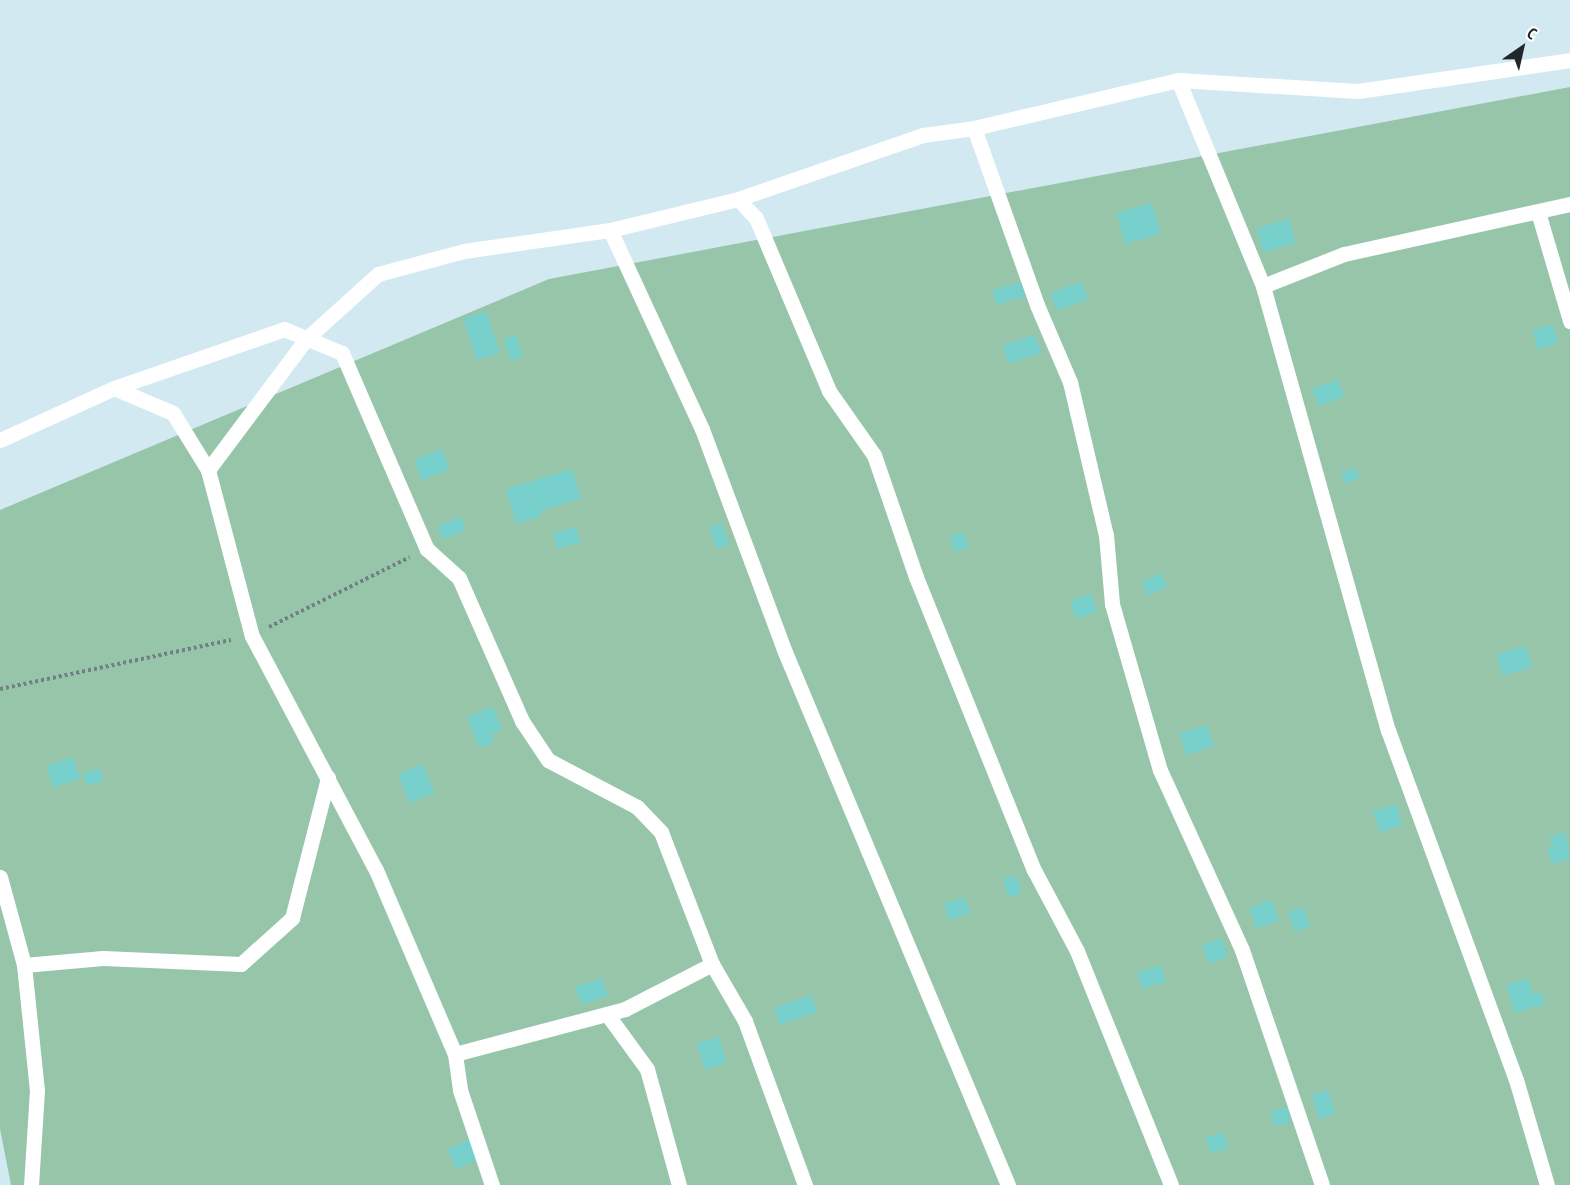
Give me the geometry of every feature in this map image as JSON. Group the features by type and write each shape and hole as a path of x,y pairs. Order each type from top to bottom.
{"lane":[{"path":"208,470 306,339 378,274 464,251 610,230 738,199 923,135 974,128 1178,80 1358,91 1570,60"},
{"path":"1178,80 1263,286 1389,731 1516,1080 1547,1185"},
{"path":"974,128 1037,305 1070,382 1106,535 1112,604 1160,770 1242,950 1322,1185"},
{"path":"738,199 756,218 829,391 874,455 916,577 1034,870 1077,951 1171,1185"},
{"path":"1263,286 1344,254 1570,204"},
{"path":"1538,212 1570,321"},
{"path":"610,230 702,429 785,652 1008,1185"},
{"path":"0,440 114,388 284,329 342,353 427,549 459,578 522,721 548,760 637,807 661,832 712,964 745,1021 804,1185"},
{"path":"114,388 173,413 208,470 252,636 376,870 455,1054 460,1090 492,1185"},
{"path":"24,965 103,958 241,964 292,918 328,778"},
{"path":"0,877 24,965 37,1090 32,1185"},
{"path":"455,1054 625,1009 712,964"},
{"path":"607,1014 647,1070 678,1185"}],"path":[{"path":"0,689 252,636 427,549"}],"green space":[{"path":"1570,87 1570,1185 11,1185 0,1129 0,510 549,279"}],"building":[{"path":"1152,203 1161,234 1125,244 1116,213"},
{"path":"1289,219 1296,243 1263,252 1256,228"},
{"path":"1021,282 1025,296 996,305 992,290"},
{"path":"1082,282 1088,300 1056,310 1051,292"},
{"path":"486,311 500,353 477,360 463,318"},
{"path":"1552,324 1558,343 1538,350 1532,330"},
{"path":"516,335 523,357 511,361 504,339"},
{"path":"1035,335 1041,353 1009,364 1003,346"},
{"path":"1338,380 1344,397 1318,406 1312,389"},
{"path":"442,449 450,470 422,480 414,460"},
{"path":"1356,468 1359,479 1344,483 1342,472"},
{"path":"572,469 581,498 540,511 541,516 516,524 506,489"},
{"path":"461,517 466,530 443,539 438,526"},
{"path":"722,523 729,545 717,549 710,527"},
{"path":"576,527 580,542 557,549 553,533"},
{"path":"964,532 969,547 955,552 950,537"},
{"path":"1160,573 1167,586 1149,596 1141,583"},
{"path":"1091,594 1097,612 1076,619 1070,601"},
{"path":"1526,646 1532,667 1502,676 1496,655"},
{"path":"493,707 502,730 491,735 494,742 479,748 467,717"},
{"path":"1207,725 1214,746 1186,755 1179,734"},
{"path":"73,757 80,779 53,788 46,766"},
{"path":"423,764 435,793 410,803 398,774"},
{"path":"100,769 103,782 86,785 83,773"},
{"path":"1396,804 1403,825 1380,832 1373,811"},
{"path":"1565,832 1570,858 1552,864 1547,848 1553,846 1550,837"},
{"path":"1016,875 1022,893 1009,897 1003,879"},
{"path":"965,897 970,913 949,920 944,903"},
{"path":"1272,900 1279,921 1256,928 1249,907"},
{"path":"1304,907 1310,926 1294,931 1288,912"},
{"path":"1221,938 1228,957 1209,964 1202,945"},
{"path":"1161,965 1166,981 1142,989 1137,972"},
{"path":"602,978 608,996 581,1005 575,987"},
{"path":"1528,978 1533,995 1541,992 1545,1004 1515,1013 1506,985"},
{"path":"811,995 817,1012 780,1025 774,1008"},
{"path":"719,1037 727,1063 705,1070 697,1044"},
{"path":"1328,1090 1336,1114 1320,1119 1312,1095"},
{"path":"1287,1107 1291,1122 1275,1127 1271,1111"},
{"path":"1223,1132 1228,1148 1211,1154 1206,1137"},
{"path":"470,1139 479,1159 456,1169 447,1149"}]}
